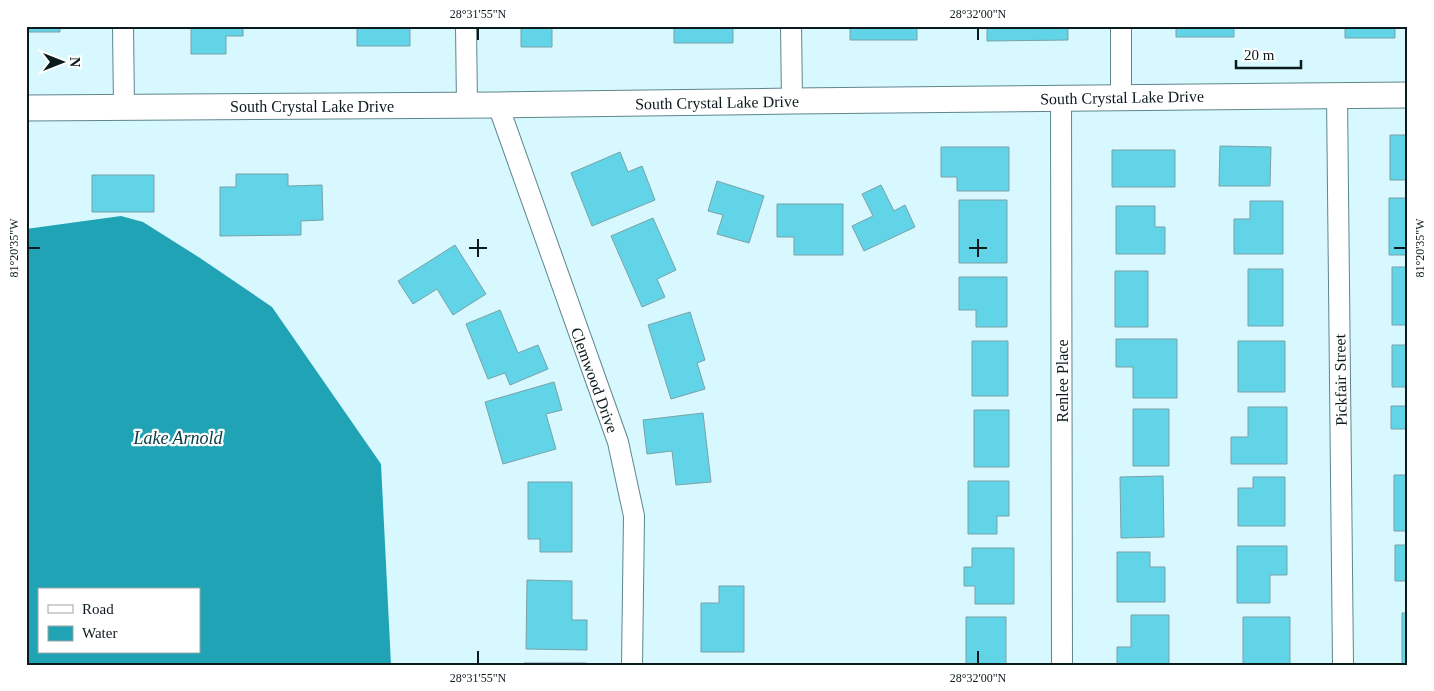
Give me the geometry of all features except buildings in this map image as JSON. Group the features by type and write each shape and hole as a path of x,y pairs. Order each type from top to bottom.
{"street":[{"path":"123,26 124,107"},
{"path":"466,26 466,105"},
{"path":"791,26 792,101"},
{"path":"1121,26 1121,97"},
{"name":"Pickfair Street","path":"1337,95 1343,665"},
{"name":"South Crystal Lake Drive","path":"26,108 1408,95"},
{"name":"Renlee Place","path":"1061,98 1062,665"},
{"name":"Clemwood Drive","path":"498,105 618,442 634,516 632,665"}],"water":[{"name":"Lake Arnold","path":"121,216 143,222 272,307 381,464 391,665 26,665 26,229"}]}
